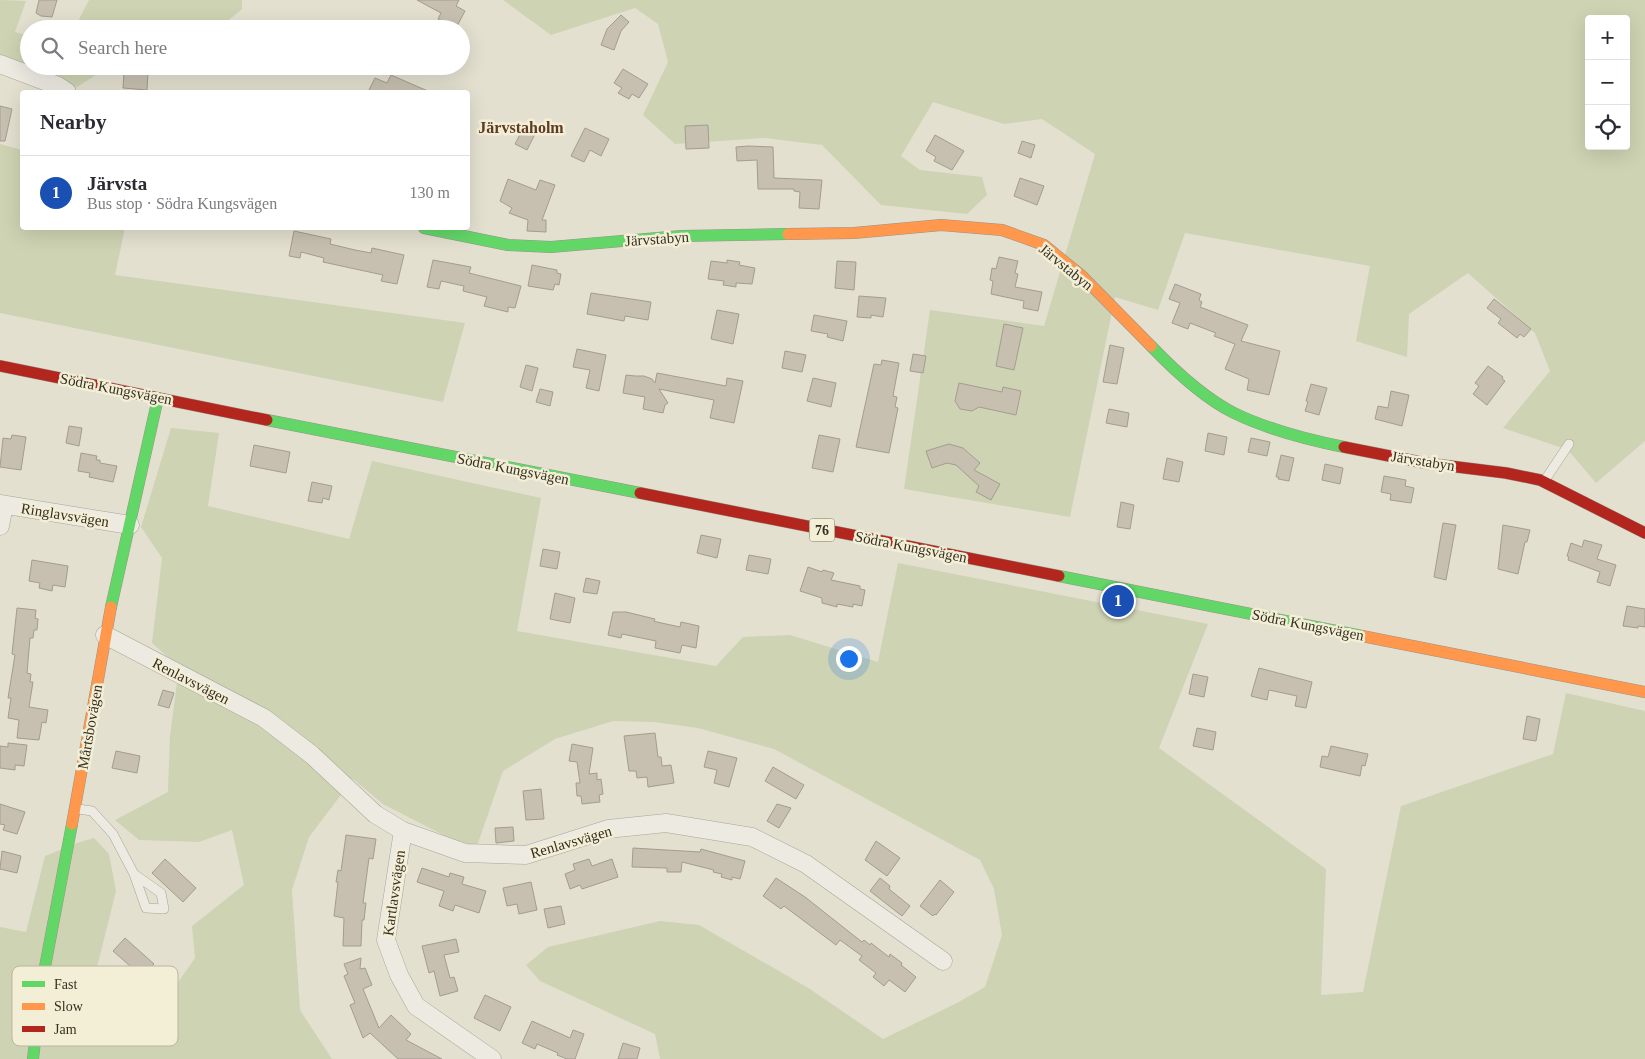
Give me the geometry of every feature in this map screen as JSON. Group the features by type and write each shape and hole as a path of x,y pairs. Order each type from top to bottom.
{"street":[{"path":"0,64 20,72"},
{"path":"29,75 65,90"},
{"name":"Järvstabyn","path":"433,230 508,245 551,248 682,236 854,233 941,225 1002,230 1044,245 1082,276 1156,351 1198,389 1234,413 1281,431 1338,446 1425,463 1506,473 1543,482 1588,506 1645,532"},
{"name":"Södra Kungsvägen","path":"0,366 1645,692"},
{"name":"Mårtsbovägen","path":"45,966 93,715 105,635 158,398"},
{"path":"0,526 2,505"},
{"name":"Ringlavsvägen","path":"2,505 130,525"},
{"name":"Renlavsvägen","path":"105,635 264,718 312,755 375,814 402,831 466,853 526,855 608,829 666,823 752,837 806,864 943,961"},
{"name":"Kartlavsvägen","path":"402,831 386,940 399,975 416,1006 492,1059"},
{"name":"Mårtsbovägen","path":"33,1059 34,1046"}],"lane":[{"path":"1543,482 1569,444"},
{"path":"75,809 92,811 113,834 134,874"}],"green space":[{"path":"0,0 26,1 15,32 20,33 20,66 0,58"},
{"path":"89,0 242,0 242,9 229,20 79,20"},
{"path":"503,0 1645,0 1645,441 1596,483 1568,450 1503,428 1550,371 1535,333 1468,273 1409,314 1407,357 1356,341 1370,266 1185,233 1158,310 1115,297 1070,517 904,489 930,310 1044,326 1095,154 1042,119 1004,124 933,102 901,156 920,170 982,177 987,195 967,214 881,205 822,145 765,138 675,144 643,115 668,62 658,24 635,8 551,35"},
{"path":"45,75 96,75 77,87"},
{"path":"0,144 20,149 20,230 125,230 115,275 465,323 443,402 0,313"},
{"path":"171,428 219,433 208,506 349,539 372,461 541,498 517,631 716,666 743,637 790,635 878,662 898,563 1208,624 1159,748 1326,869 1321,995 1363,992 1401,806 1553,754 1566,693 1645,711 1645,1059 660,1059 655,1034 540,981 526,965 548,947 660,921 699,925 810,989 883,1039 957,1003 985,987 1002,935 994,889 980,860 774,749 698,728 654,722 613,721 555,739 503,771 477,846 451,839 383,804 353,779 309,837 292,890 300,1010 332,1059 0,1059 0,927 26,932 45,856 94,838 109,854 116,891 97,966 12,966 12,1046 178,1046 178,982 195,958 192,926 244,885 232,830 199,842 139,840 115,820 168,792 170,736 179,667 152,643 162,558 141,527"}],"building":[{"path":"39,0 57,0 52,17 41,16 36,13"},
{"path":"417,0 459,0 456,6 465,11 460,20 440,20 438,19 441,13"},
{"path":"621,15 629,22 621,31 614,50 601,45 607,29"},
{"path":"623,69 648,84 639,98 632,94 629,99 618,93 622,88 614,83"},
{"path":"124,75 148,75 147,90 123,88"},
{"path":"391,75 425,90 369,90 375,78 387,83"},
{"path":"0,106 12,109 5,141 0,141"},
{"path":"525,125 537,130 527,150 515,144"},
{"path":"708,125 709,148 686,149 685,126"},
{"path":"585,128 609,139 601,156 590,150 584,162 571,156"},
{"path":"935,135 964,151 952,170 934,161 936,157 926,151"},
{"path":"1022,141 1035,145 1031,158 1018,153"},
{"path":"736,147 773,147 774,178 822,180 819,209 799,208 800,192 794,191 794,189 758,189 757,160 737,161"},
{"path":"1020,178 1044,186 1037,205 1014,196"},
{"path":"508,179 536,190 540,180 555,185 542,220 546,220 546,232 527,231 528,220 509,213 512,208 500,201"},
{"path":"294,231 331,239 330,244 355,250 371,253 372,248 404,255 397,284 381,281 383,275 323,262 324,258 301,252 300,258 289,256"},
{"path":"999,257 1018,261 1015,273 1018,274 1015,287 1042,292 1038,311 1023,308 1024,301 991,294 993,281 990,280 992,268 996,269"},
{"path":"433,260 471,267 469,273 521,286 515,308 508,307 508,312 484,306 487,297 463,291 464,286 441,281 439,289 427,287"},
{"path":"727,260 740,262 739,265 755,268 752,284 736,283 736,287 723,285 724,281 708,279 711,261 727,263"},
{"path":"837,261 856,262 854,290 835,288"},
{"path":"532,265 557,270 557,273 561,274 559,285 555,284 553,290 528,286"},
{"path":"1175,284 1201,294 1199,300 1202,302 1200,307 1248,325 1241,341 1280,351 1269,395 1247,390 1249,379 1225,369 1235,344 1214,336 1216,333 1190,323 1188,329 1172,323 1180,303 1169,299"},
{"path":"591,293 651,302 648,320 625,316 624,321 587,314"},
{"path":"859,296 886,298 883,317 871,315 871,318 857,317"},
{"path":"1494,299 1531,329 1524,337 1520,334 1517,338 1498,323 1501,319 1487,308"},
{"path":"717,310 739,314 733,344 711,339"},
{"path":"814,315 847,321 843,341 827,337 828,334 811,331"},
{"path":"1004,324 1023,328 1014,370 996,366"},
{"path":"1110,345 1124,348 1117,384 1103,382"},
{"path":"577,349 606,355 599,391 586,388 590,370 573,367"},
{"path":"785,351 806,355 802,372 782,368"},
{"path":"913,354 926,356 923,373 910,371"},
{"path":"882,360 899,363 893,396 897,397 895,407 898,408 889,453 856,447 874,364 881,365"},
{"path":"526,365 538,368 532,391 520,387"},
{"path":"1488,366 1503,377 1502,379 1505,381 1487,405 1473,394 1479,386 1475,383"},
{"path":"657,373 726,386 727,378 743,381 734,423 710,418 714,400 659,389 668,403 665,405 663,413 643,409 645,397 623,393 626,375 644,376 652,379 655,383"},
{"path":"813,378 836,383 831,407 807,401"},
{"path":"959,383 1002,392 1003,387 1021,391 1016,415 979,407 972,411 960,409 955,401"},
{"path":"1311,384 1327,388 1319,415 1305,411"},
{"path":"540,389 553,392 550,406 536,402"},
{"path":"1391,391 1409,395 1402,426 1375,419 1378,406 1388,408"},
{"path":"1109,409 1129,413 1127,427 1106,423"},
{"path":"69,426 82,428 79,446 66,443"},
{"path":"1208,433 1227,437 1224,455 1205,451"},
{"path":"12,435 26,437 21,470 0,467 3,438 11,439"},
{"path":"819,435 840,439 833,472 812,468"},
{"path":"1251,438 1270,442 1267,456 1248,452"},
{"path":"949,444 963,448 980,463 974,470 1000,484 991,500 976,492 979,486 956,465 947,463 932,468 926,451"},
{"path":"254,445 290,452 286,473 250,466"},
{"path":"81,453 97,456 96,460 100,460 100,463 117,466 113,482 89,477 90,473 78,471"},
{"path":"1281,455 1294,458 1289,481 1276,477"},
{"path":"1167,458 1183,462 1179,482 1163,479"},
{"path":"1325,464 1343,468 1340,484 1322,480"},
{"path":"1384,476 1406,480 1405,486 1414,488 1411,503 1390,500 1391,494 1381,492"},
{"path":"312,482 332,486 329,500 323,498 322,503 308,501"},
{"path":"1121,502 1134,505 1130,529 1117,527"},
{"path":"1443,523 1456,525 1446,580 1434,577"},
{"path":"1503,525 1530,530 1527,542 1525,542 1518,574 1498,569"},
{"path":"701,535 721,539 717,558 697,553"},
{"path":"1584,540 1602,545 1597,559 1616,565 1610,586 1597,582 1600,572 1568,560 1569,557 1567,556 1571,543 1582,547"},
{"path":"543,549 560,552 557,569 540,566"},
{"path":"749,555 771,559 768,574 746,570"},
{"path":"32,560 68,566 65,587 53,585 52,591 39,588 40,583 29,581"},
{"path":"808,567 822,572 823,570 834,573 831,580 860,586 860,589 865,590 862,606 853,604 853,607 837,604 837,607 822,603 822,598 800,591"},
{"path":"586,578 600,581 597,594 583,592"},
{"path":"555,593 575,598 570,623 550,619"},
{"path":"1627,606 1645,609 1645,627 1623,626"},
{"path":"17,608 36,610 35,618 38,619 37,630 34,630 33,638 30,638 27,673 31,674 30,682 33,682 29,707 48,710 46,723 42,722 39,740 17,738 19,720 8,718 11,698 8,698 15,655 12,654"},
{"path":"613,612 626,612 680,627 681,622 699,626 696,648 682,645 680,653 655,648 656,641 622,634 621,638 608,635"},
{"path":"1259,668 1312,682 1306,708 1295,706 1297,696 1269,690 1267,700 1251,696"},
{"path":"1193,674 1208,677 1204,697 1189,694"},
{"path":"163,690 174,693 169,708 158,705"},
{"path":"1527,716 1540,719 1536,741 1523,739"},
{"path":"1197,728 1216,732 1213,750 1193,746"},
{"path":"655,733 658,757 661,757 662,766 671,765 674,783 648,787 647,777 637,778 636,771 629,771 624,736"},
{"path":"8,743 27,745 24,766 15,765 15,770 0,768 0,746 8,747"},
{"path":"572,744 593,748 589,774 597,773 597,780 601,779 603,794 599,795 600,802 582,804 581,796 577,796 576,783 580,783 577,762 569,761"},
{"path":"1331,746 1368,754 1365,766 1362,765 1360,776 1320,767 1322,756 1328,757"},
{"path":"116,751 140,756 137,773 112,768"},
{"path":"708,751 737,758 729,787 714,783 717,770 704,767"},
{"path":"773,767 804,785 796,799 765,781"},
{"path":"541,789 544,819 526,820 523,791"},
{"path":"0,804 25,812 17,834 3,830 5,825 0,824"},
{"path":"777,804 791,808 779,828 767,821"},
{"path":"513,827 514,841 496,843 495,828"},
{"path":"346,835 376,839 373,859 369,858 363,903 366,903 364,920 362,920 361,946 343,946 344,918 334,916 338,882 336,882 338,870 341,871"},
{"path":"876,841 900,858 887,876 865,860"},
{"path":"633,848 700,852 701,849 745,861 740,879 732,877 732,880 721,877 722,874 713,872 714,870 682,862 681,872 667,872 667,868 632,867"},
{"path":"2,851 21,856 17,873 0,869"},
{"path":"165,859 196,888 183,902 152,873"},
{"path":"589,859 592,866 612,859 618,877 582,889 580,885 570,889 565,874 575,870 573,864"},
{"path":"422,868 449,877 450,873 464,877 462,884 486,891 479,913 455,905 453,911 439,906 444,891 417,882"},
{"path":"776,878 805,897 862,942 864,940 870,945 871,943 889,957 890,954 902,963 901,965 916,977 905,992 889,980 884,986 873,977 876,973 859,960 862,956 840,940 836,945 784,906 781,909 763,896"},
{"path":"880,878 890,886 889,889 910,906 902,916 870,891"},
{"path":"940,880 954,892 936,915 933,916 920,906"},
{"path":"531,882 537,910 519,914 517,904 507,906 503,888"},
{"path":"561,906 565,924 548,928 544,909"},
{"path":"125,938 154,964 152,966 130,966 113,951"},
{"path":"456,939 459,952 444,955 450,978 454,977 458,991 440,996 434,971 429,973 422,946"},
{"path":"361,958 360,969 365,968 372,985 363,989 379,1028 391,1015 411,1034 406,1040 442,1059 398,1059 370,1033 363,1038 350,1005 355,1003 344,976 348,974 344,964"},
{"path":"485,995 511,1007 500,1031 474,1018"},
{"path":"532,1021 570,1038 573,1030 584,1034 575,1059 567,1059 537,1044 535,1049 522,1043"},
{"path":"623,1043 640,1048 637,1059 618,1059"}],"traffic: fast":[{"path":"434,230 508,245 551,247 681,236 788,234"},
{"path":"1151,346 1190,383 1212,400 1234,413 1288,433 1344,447"},
{"path":"111,607 158,398"},
{"path":"267,420 640,493"},
{"path":"1059,576 1362,636"},
{"path":"45,966 72,824"},
{"path":"33,1059 34,1046"}],"traffic: slow":[{"path":"788,234 854,233 941,225 1002,230 1044,245 1082,276 1151,346"},
{"path":"72,824 111,607"},
{"path":"1362,636 1645,692"}],"traffic: jam":[{"path":"0,366 267,420"},
{"path":"1344,447 1425,463 1506,473 1540,480 1645,533"},
{"path":"640,493 1059,576"}],"place":[{"name":"Järvsta","path":"1118,601"}],"district":[{"name":"Järvstaholm","path":"521,127"}]}
